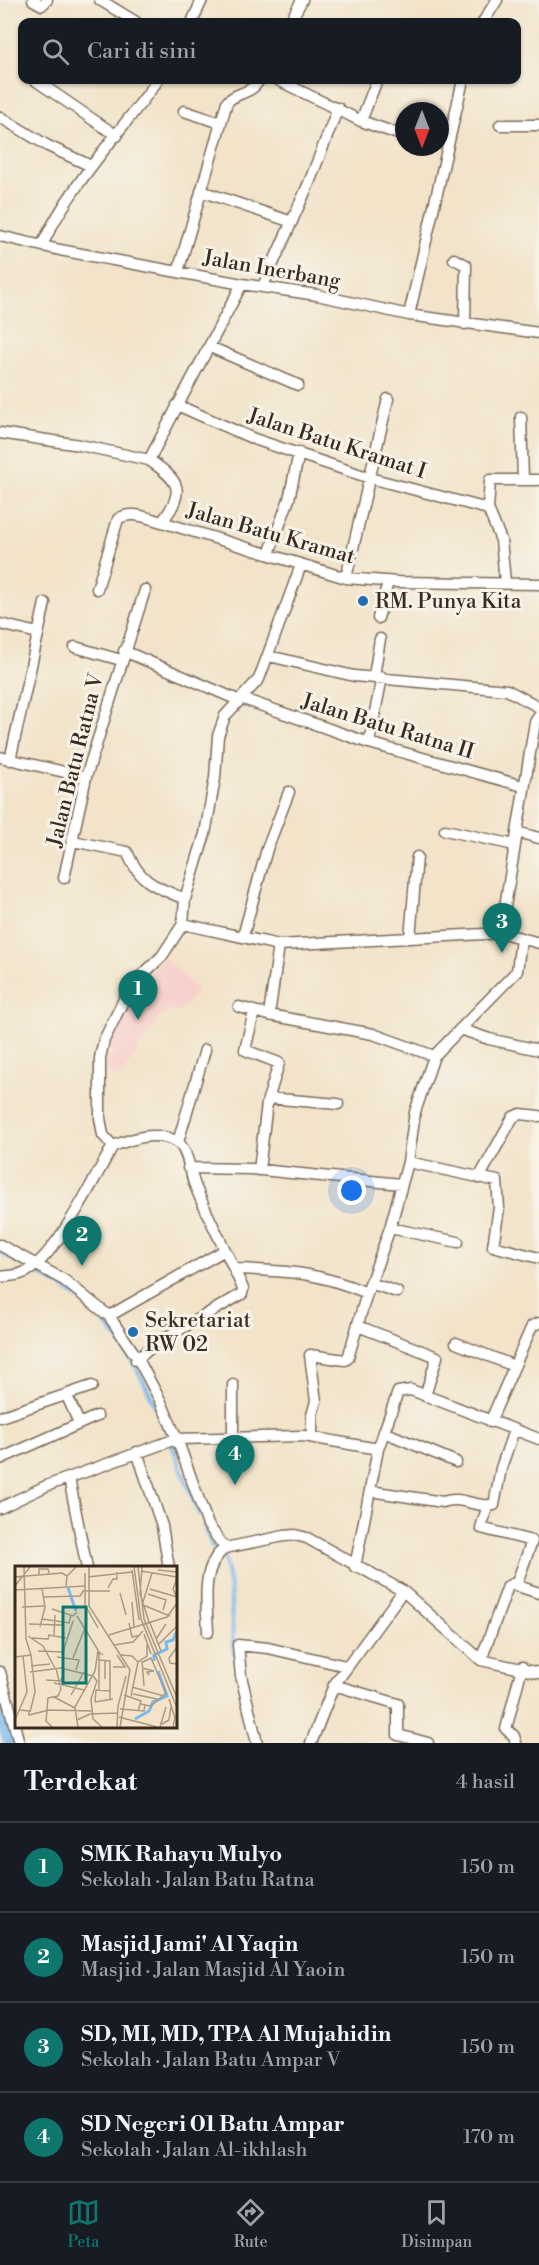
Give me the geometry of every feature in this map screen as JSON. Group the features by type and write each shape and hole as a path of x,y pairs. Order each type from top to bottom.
{"street":[{"path":"33,0 42,5 47,0"},
{"path":"100,0 129,18"},
{"path":"194,18 202,0"},
{"path":"292,18 302,0"},
{"path":"486,18 497,0"},
{"path":"41,84 117,136"},
{"path":"42,245 91,166 117,136 155,84"},
{"path":"178,272 227,102 232,97 251,91 256,84"},
{"path":"287,84 361,121 395,132"},
{"path":"361,121 375,84"},
{"path":"449,126 462,84"},
{"path":"263,286 292,222 338,108"},
{"path":"184,111 221,123"},
{"path":"0,117 48,146 91,166"},
{"path":"500,125 539,125"},
{"path":"410,315 441,156"},
{"path":"201,191 292,222"},
{"name":"Jalan Inerbang","path":"0,236 410,315 539,333"},
{"path":"454,259 466,265 465,324"},
{"path":"0,433 80,445 149,460 242,284"},
{"path":"210,347 298,385"},
{"path":"346,578 387,399"},
{"name":"Jalan Batu Kramat I","path":"177,405 254,439 370,478 488,508"},
{"path":"521,417 523,479"},
{"path":"269,554 289,499 299,453"},
{"name":"Jalan Batu Kramat","path":"149,460 174,478 177,485 174,504 162,522 346,578 388,582 539,584"},
{"path":"505,582 501,540 488,508 489,480 539,480"},
{"path":"97,589 118,519 132,514 162,522"},
{"path":"113,1146 103,1135 100,1118 100,1058 104,1040 130,987 162,956 183,924 185,899 205,834 215,778 218,736 225,716 259,679 301,565"},
{"path":"378,618 388,582"},
{"name":"Jalan Batu Ratna V","path":"63,878 86,777 122,656 145,590"},
{"path":"45,603 5,758 86,777"},
{"path":"0,624 38,633"},
{"path":"369,743 378,677 380,639"},
{"path":"75,646 122,656"},
{"name":"Jalan Batu Ratna V","path":"122,656 241,700"},
{"path":"269,657 343,675 507,690 539,707"},
{"name":"Jalan Batu Ratna II","path":"241,700 369,743 523,786"},
{"path":"503,933 505,903 523,786 535,722 539,716"},
{"path":"243,936 267,849 290,792"},
{"path":"445,830 515,845"},
{"path":"517,832 539,838"},
{"path":"73,841 127,852 134,868 148,884 185,899"},
{"path":"410,938 417,857"},
{"path":"183,924 279,945 503,933 539,943"},
{"path":"312,1437 312,1415 316,1401 310,1355 347,1359 368,1288 390,1228 408,1162 415,1112 434,1056 517,971 521,939"},
{"path":"269,1015 279,945"},
{"path":"239,1007 254,1012 373,1034 434,1056"},
{"path":"254,1012 245,1050 279,1063 268,1098 259,1170"},
{"path":"460,1029 489,1039 539,1050"},
{"path":"178,1142 205,1050"},
{"path":"268,1098 338,1104"},
{"path":"479,1178 513,1117 520,1114 539,1116"},
{"path":"0,1277 24,1273 35,1265 62,1234 113,1146 135,1137 155,1136 178,1142 184,1151 188,1168 243,1289 242,1294 158,1342 137,1360"},
{"path":"408,1162 498,1184 499,1208 493,1246 539,1258"},
{"path":"188,1168 259,1170 401,1184"},
{"path":"390,1228 458,1242"},
{"path":"0,1245 88,1297 109,1316 137,1360 177,1439 208,1525 221,1552"},
{"path":"109,1316 225,1250"},
{"path":"235,1269 323,1276 397,1293"},
{"path":"490,1422 532,1326 539,1323"},
{"path":"358,1326 437,1357 425,1396"},
{"path":"456,1343 514,1366"},
{"path":"233,1385 233,1436"},
{"path":"0,1417 92,1386"},
{"path":"355,1567 378,1449 398,1392 411,1390 539,1439"},
{"path":"67,1396 80,1423"},
{"path":"0,1459 97,1416"},
{"path":"370,1491 443,1502 452,1498 494,1505 501,1468 514,1430"},
{"path":"384,1432 456,1462"},
{"path":"0,1508 69,1478 177,1439 233,1436 312,1437 378,1449"},
{"path":"137,1452 162,1526 169,1566"},
{"path":"69,1478 87,1566"},
{"path":"488,1505 481,1528 532,1541 516,1585"},
{"path":"208,1632 207,1587 212,1560 221,1552 296,1535 307,1538 355,1567 403,1591 481,1660 522,1667 539,1673"},
{"path":"481,1660 508,1586 516,1585 539,1593"},
{"path":"311,1743 334,1685 403,1591"},
{"path":"257,1743 241,1676 238,1645 268,1648 346,1666"},
{"path":"516,1743 514,1736 506,1729 522,1667"},
{"path":"0,1672 12,1700 15,1718"},
{"path":"334,1685 398,1704 398,1735 428,1743"},
{"path":"17,1728 19,1743"}],"shaded area":[{"path":"164,957 198,991 177,1013 172,1008 160,1017 120,1078 102,1068 113,1051 105,1046 134,989"}],"waterway":[{"path":"0,1252 76,1296 118,1339 151,1396 199,1514"},
{"path":"204,1526 212,1546 224,1557 230,1587 234,1655"},
{"path":"0,1710 10,1743"}],"place":[{"name":"RM. Punya Kita","path":"363,601"},
{"name":"SD, MI, MD, TPA Al Mujahidin","path":"502,953"},
{"name":"SMK Rahayu Mulyo","path":"138,1020"},
{"name":"Masjid Jami' Al Yaqin","path":"82,1266"},
{"name":"Sekretariat RW 02","path":"133,1332"},
{"name":"SD Negeri 01 Batu Ampar","path":"235,1485"}]}
